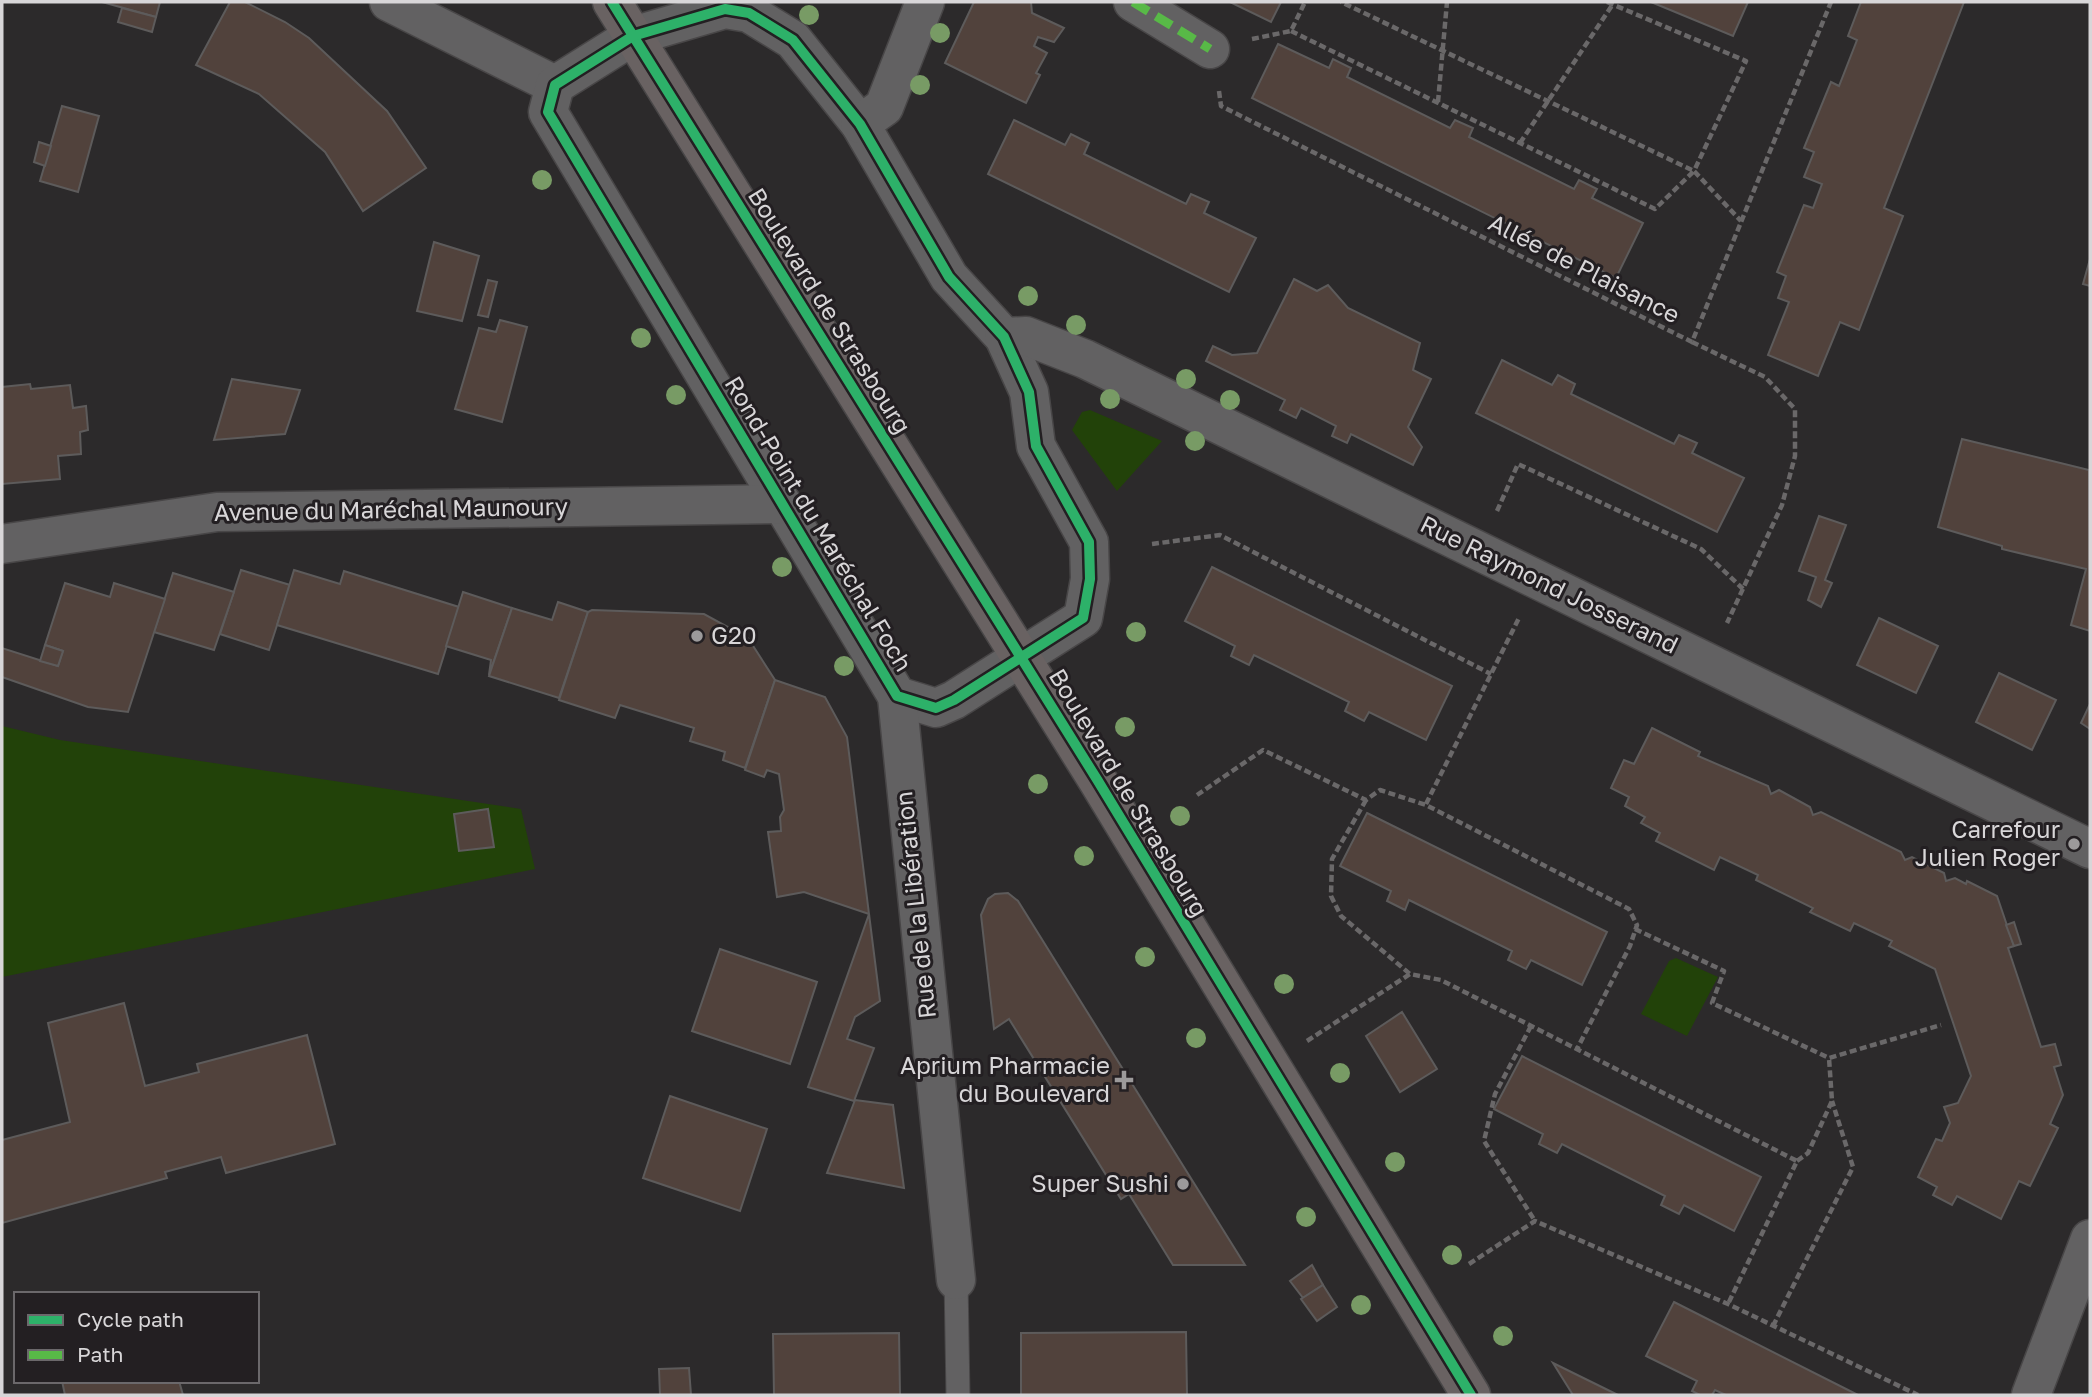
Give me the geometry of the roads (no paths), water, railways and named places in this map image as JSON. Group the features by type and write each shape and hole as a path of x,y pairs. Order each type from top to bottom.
{"main road":[{"name":"Boulevard de Strasbourg","path":"612,2 1022,659 1471,1395"}],"street":[{"path":"389,2 555,85"},
{"path":"860,124 884,107 925,2"},
{"path":"1133,2 1210,49"},
{"name":"Rond-Point du Maréchal Foch","path":"726,9 749,13 793,40 860,124 949,277 1004,337 1029,392 1036,446 1089,542 1090,579 1083,618 954,700 936,708 897,696 548,112 555,85 633,36 726,9"},
{"name":"Rue Raymond Josserand","path":"1004,337 1026,336 1085,359 2090,849"},
{"name":"Avenue du Maréchal Maunoury","path":"2,544 218,512 782,504"},
{"name":"Rue de la Libération","path":"897,696 956,1280"},
{"path":"2031,1395 2090,1239"}],"lane":[{"path":"956,1280 958,1395"}],"place":[{"name":"G20","path":"697,636"},
{"name":"Carrefour Julien Roger","path":"2074,844"},
{"name":"Aprium Pharmacie du Boulevard","path":"1124,1080"},
{"name":"Super Sushi","path":"1183,1184"}]}
